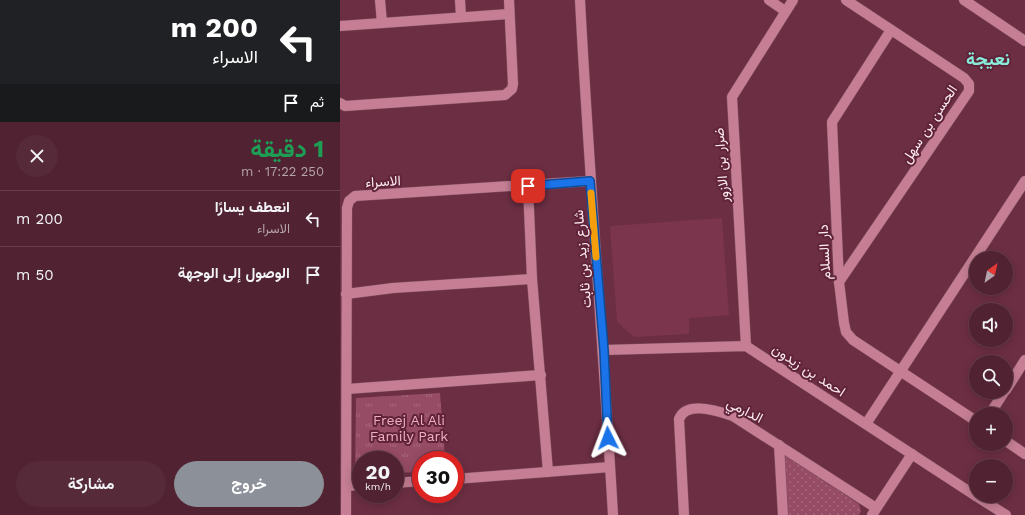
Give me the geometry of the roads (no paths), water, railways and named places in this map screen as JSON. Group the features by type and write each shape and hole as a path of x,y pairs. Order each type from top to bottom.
{"street":[{"path":"380,0 382,23"},
{"path":"460,0 461,17"},
{"path":"340,103 345,106 505,95 512,89 513,84 509,0"},
{"name":"شارع زيد بن ثابت","path":"580,0 590,181 604,350 613,515"},
{"path":"769,0 785,11"},
{"name":"ضرار بن الازور","path":"746,346 732,97 793,0"},
{"name":"الحسن بن سهل","path":"839,282 969,91 969,84 964,78 846,0"},
{"path":"964,0 1025,41"},
{"path":"340,26 509,14"},
{"name":"دار السلام","path":"891,30 832,122 839,282 846,332 853,340 969,416"},
{"name":"الاسراء","path":"346,515 347,208 352,198 355,196 590,181"},
{"path":"866,424 1025,181"},
{"path":"528,186 532,280 548,472"},
{"path":"346,294 393,288 532,280"},
{"path":"604,350 746,346"},
{"name":"احمد بن زيدون","path":"746,346 969,491"},
{"path":"1013,379 1025,360"},
{"path":"347,389 541,376"},
{"name":"الدارمي","path":"684,515 679,424 683,412 691,408 719,410 733,416 779,445 874,512"},
{"path":"779,445 783,515"},
{"path":"1013,446 1025,454"},
{"path":"874,512 912,454"},
{"path":"464,477 610,467"},
{"path":"347,486 352,486"},
{"name":"احمد بن زيدون","path":"987,503 1006,515"}],"district":[{"name":"نعيجة","path":"988,58"}],"park label":[{"name":"Freej Al Ali Family Park","path":"409,428"}]}
